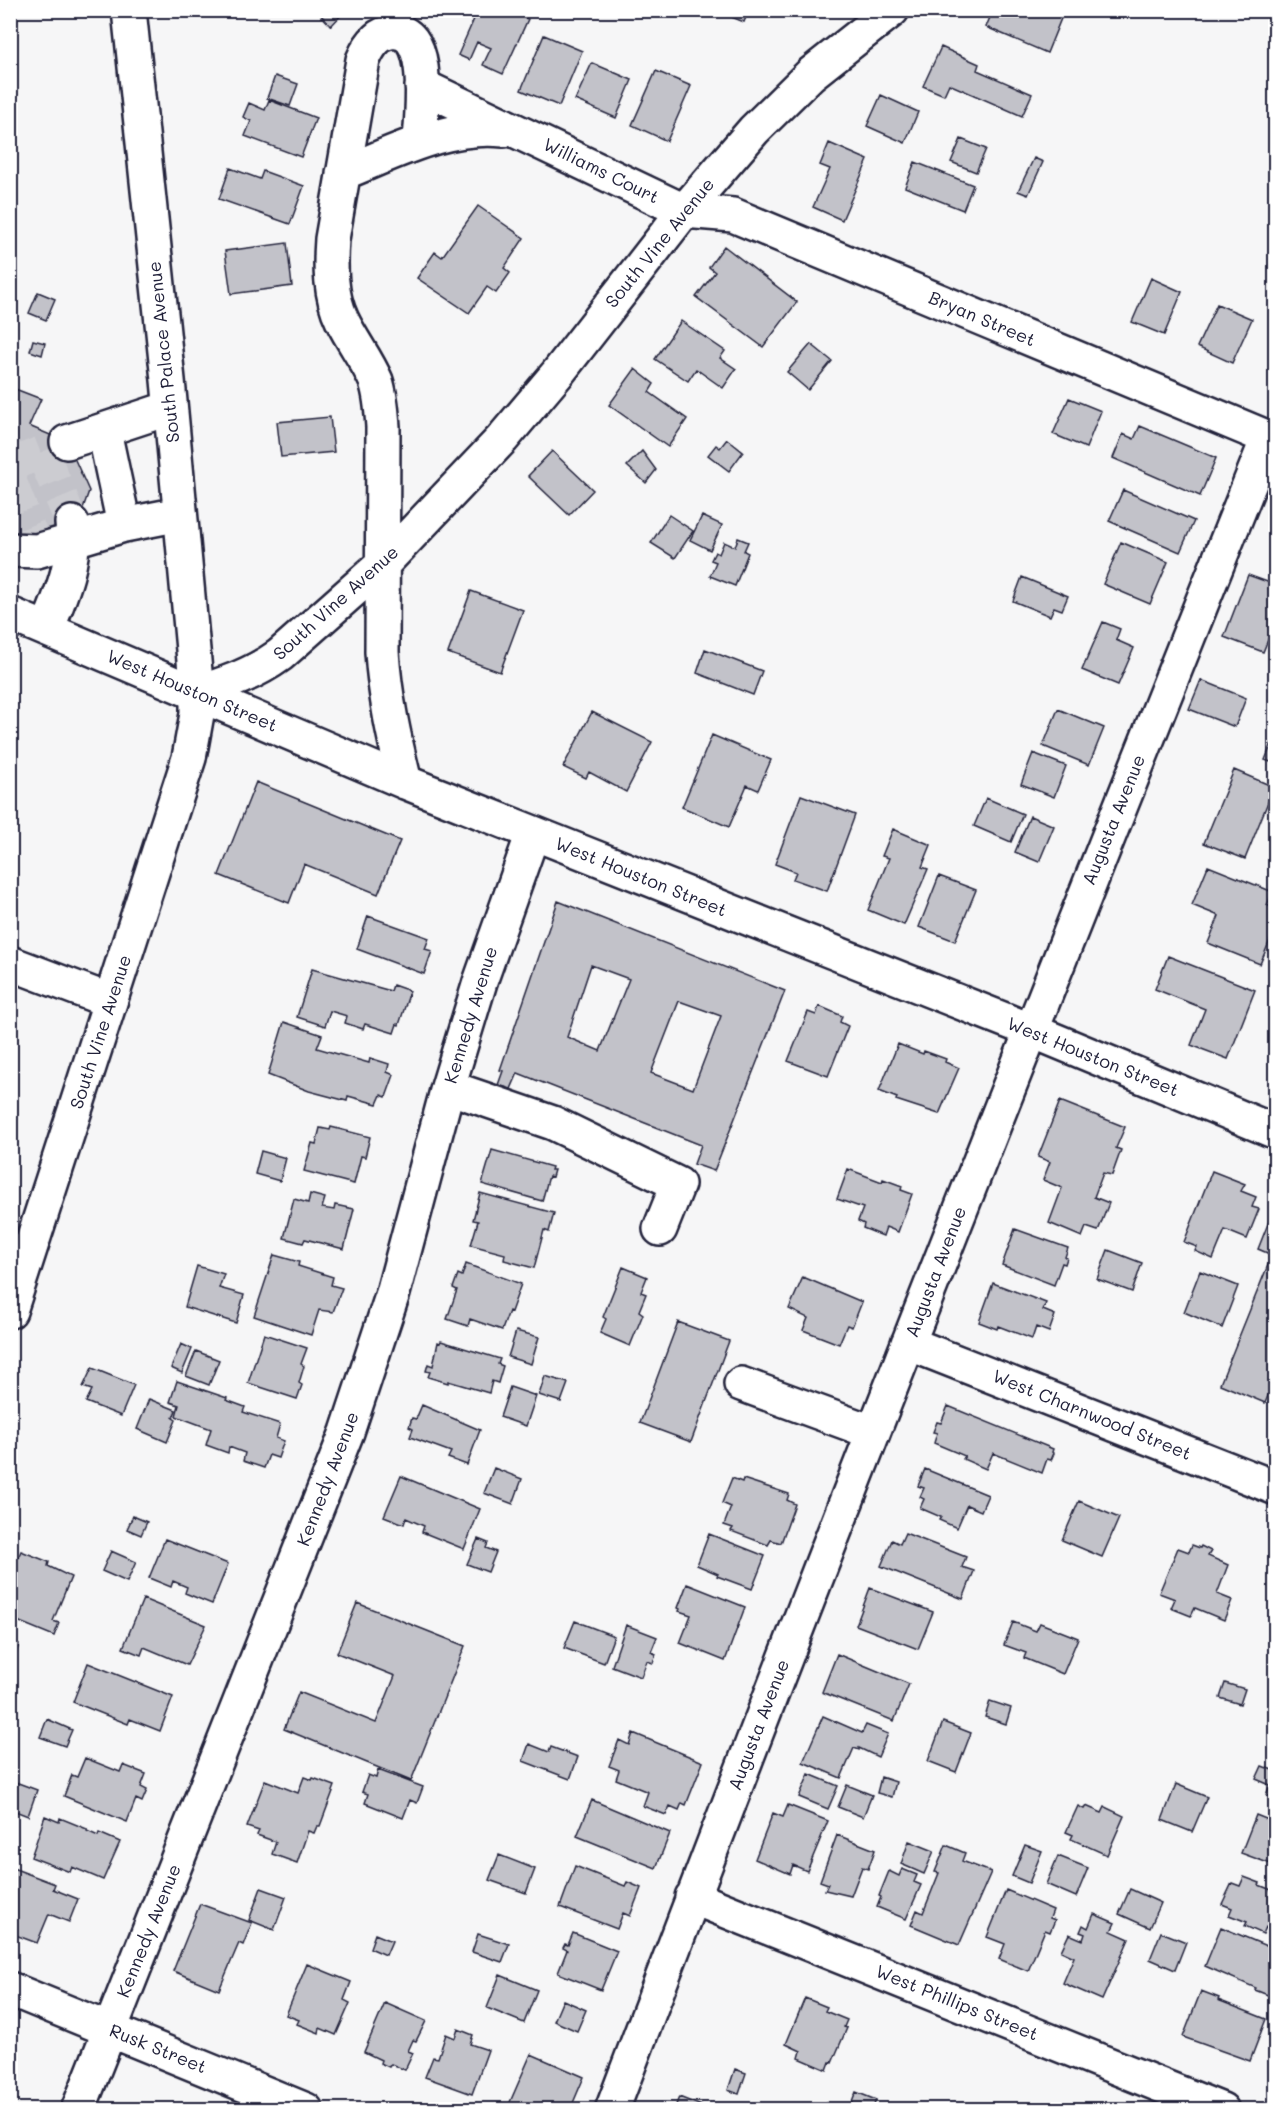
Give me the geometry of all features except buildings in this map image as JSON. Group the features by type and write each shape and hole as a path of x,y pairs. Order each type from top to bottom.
{"street":[{"name":"South Palace Avenue","path":"129,10 197,693"},
{"name":"South Vine Avenue","path":"10,1311 189,758 197,714 197,693 231,682 261,668 280,655 384,563 537,399 684,211 754,130 819,67 892,10"},
{"path":"405,782 384,684 381,403 376,382 342,320 335,300 330,263 332,239 363,60 372,42 391,32 402,34 416,44 420,59 422,86 420,142"},
{"name":"Williams Court","path":"422,86 684,211"},
{"name":"Williams Court","path":"343,173 449,132 488,128 518,131"},
{"name":"Bryan Street","path":"684,211 733,215 1272,439"},
{"path":"67,442 170,408"},
{"path":"104,431 124,525"},
{"name":"Augusta Avenue","path":"612,2109 872,1432 1030,1030 1272,439"},
{"path":"27,546 73,532 180,514"},
{"path":"46,629 65,583 73,532"},
{"name":"West Houston Street","path":"10,614 405,782 1273,1124"},
{"name":"Kennedy Avenue","path":"78,2109 347,1432 393,1293 448,1087 480,982 533,833"},
{"path":"10,963 110,1001"},
{"path":"448,1087 553,1123 678,1184 660,1229"},
{"name":"West Charnwood Street","path":"908,1342 1275,1488"},
{"path":"741,1384 872,1432"},
{"name":"West Phillips Street","path":"693,1897 1222,2109"},
{"name":"Rusk Street","path":"10,1989 306,2109"}],"tunnel":[{"path":"10,465 63,444"},
{"path":"42,452 72,523"},
{"path":"10,481 32,537"}]}
